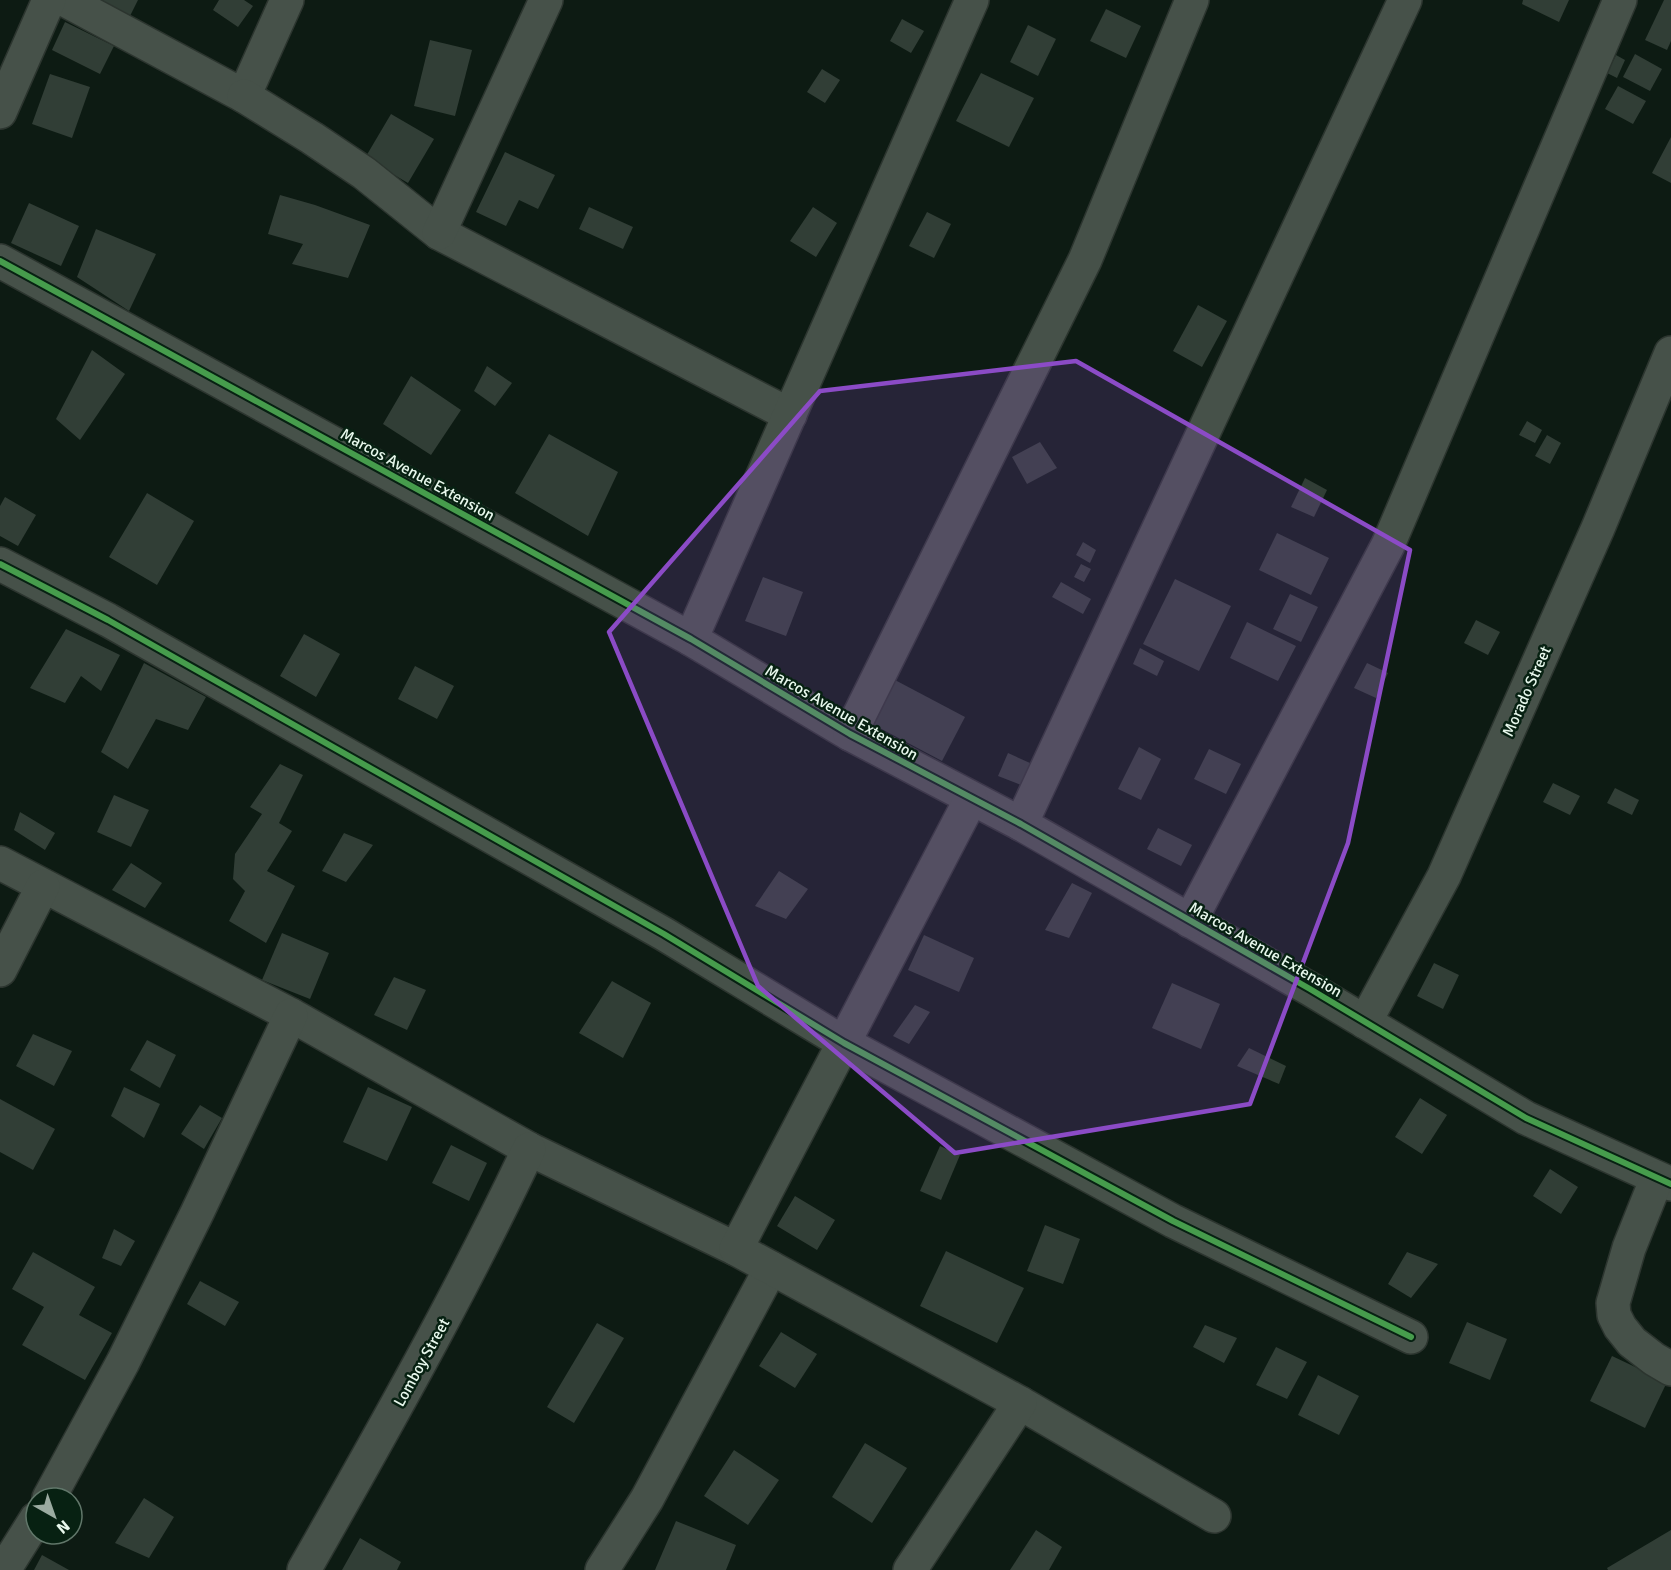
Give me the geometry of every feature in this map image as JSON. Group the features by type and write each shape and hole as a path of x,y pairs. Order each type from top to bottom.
{"street":[{"path":"0,112 49,0"},
{"path":"65,0 244,96 312,138 364,173 439,233 790,415"},
{"path":"244,96 287,0"},
{"path":"439,233 546,0"},
{"path":"691,639 972,0"},
{"path":"850,734 1085,260 1192,0"},
{"path":"1021,824 1405,0"},
{"path":"1190,921 1388,545 1620,0"},
{"name":"Marcos Avenue Extension","path":"0,261 691,639 850,734 1021,824 1310,989 1526,1118 1664,1181"},
{"name":"Morado Street","path":"1365,1022 1444,876 1598,528 1671,353"},
{"path":"0,564 119,626 664,934 844,1043 1173,1221 1411,1337"},
{"path":"736,1250 971,799"},
{"path":"0,863 291,1016 529,1149 771,1268 1020,1403 1214,1516"},
{"path":"0,970 44,886"},
{"path":"56,1486 123,1362 291,1016"},
{"name":"Lomboy Street","path":"304,1570 421,1363 485,1241 529,1149"},
{"path":"1664,1181 1629,1248 1613,1303 1614,1315 1632,1342 1671,1369"},
{"path":"603,1570 647,1498 771,1268"},
{"path":"910,1570 1020,1403"},
{"path":"4,1570 24,1538"}],"highlighted area":[{"path":"1076,361 1410,550 1348,843 1250,1104 955,1153 758,986 609,632 820,391"}],"building":[{"path":"93,0 138,0 129,18"},
{"path":"219,0 244,0 253,6 238,27 213,10"},
{"path":"1523,0 1569,0 1559,22 1522,4"},
{"path":"1664,0 1671,0 1671,41 1667,50 1645,40"},
{"path":"1106,9 1141,26 1126,58 1090,41"},
{"path":"902,19 924,31 911,53 890,41"},
{"path":"65,22 114,46 100,74 52,50"},
{"path":"1028,25 1056,39 1038,76 1010,62"},
{"path":"430,40 472,50 455,116 414,106"},
{"path":"1635,54 1662,69 1650,91 1623,77"},
{"path":"1616,55 1625,60 1617,78 1607,73"},
{"path":"822,69 840,80 825,103 807,92"},
{"path":"981,73 1034,98 1009,147 956,121"},
{"path":"50,74 90,87 72,138 32,124"},
{"path":"1618,86 1646,101 1633,124 1605,109"},
{"path":"391,114 434,139 408,183 365,158"},
{"path":"1671,137 1671,183 1652,173"},
{"path":"505,152 555,175 538,209 519,200 506,226 476,212"},
{"path":"280,195 370,225 348,278 292,264 303,244 268,234"},
{"path":"29,203 79,226 61,266 11,243"},
{"path":"589,207 633,227 623,249 579,229"},
{"path":"813,207 837,223 816,257 790,241"},
{"path":"927,212 951,224 934,258 909,246"},
{"path":"96,229 156,254 129,311 77,277"},
{"path":"1198,305 1227,321 1202,367 1173,351"},
{"path":"92,350 125,374 80,440 56,419"},
{"path":"487,366 512,383 495,406 474,391"},
{"path":"411,376 461,410 431,455 383,424"},
{"path":"1527,421 1542,430 1535,443 1519,435"},
{"path":"549,434 618,472 588,536 515,493"},
{"path":"1547,435 1561,443 1550,464 1535,456"},
{"path":"1040,442 1057,468 1027,484 1012,457"},
{"path":"1305,478 1327,490 1314,517 1291,507"},
{"path":"147,493 194,521 157,585 109,557"},
{"path":"5,497 36,515 18,546 0,536 0,506"},
{"path":"1277,533 1329,558 1311,595 1259,570"},
{"path":"1083,542 1096,550 1090,563 1076,555"},
{"path":"1081,564 1091,569 1084,582 1074,577"},
{"path":"763,577 803,592 786,636 745,621"},
{"path":"1175,579 1231,606 1199,671 1143,644"},
{"path":"1061,582 1091,599 1083,614 1052,597"},
{"path":"1290,594 1318,607 1301,642 1273,629"},
{"path":"1476,620 1500,632 1488,655 1464,643"},
{"path":"1247,622 1296,646 1278,681 1230,658"},
{"path":"66,629 120,655 101,691 81,676 65,703 30,688"},
{"path":"304,634 340,654 316,697 280,676"},
{"path":"1140,648 1164,661 1157,676 1133,664"},
{"path":"144,663 206,697 188,730 156,719 128,769 101,752"},
{"path":"1367,663 1388,673 1376,698 1354,688"},
{"path":"415,666 454,686 437,719 398,699"},
{"path":"895,680 965,717 942,761 872,724"},
{"path":"1139,747 1161,759 1141,800 1118,789"},
{"path":"1209,749 1241,764 1226,794 1194,779"},
{"path":"1008,753 1030,763 1021,785 998,776"},
{"path":"280,764 303,775 279,823 292,831 267,871 295,886 266,943 229,921 245,891 233,879 235,854 262,814 250,807"},
{"path":"1553,783 1580,796 1570,815 1543,802"},
{"path":"1615,788 1639,800 1632,815 1607,803"},
{"path":"114,795 149,810 131,847 97,832"},
{"path":"20,812 55,833 45,850 14,830"},
{"path":"1158,828 1192,845 1181,866 1147,849"},
{"path":"344,833 373,845 346,882 322,871"},
{"path":"131,863 162,883 145,908 112,890"},
{"path":"779,871 808,889 786,919 755,906"},
{"path":"1072,883 1092,893 1069,938 1045,930"},
{"path":"282,933 329,953 310,999 262,980"},
{"path":"924,935 974,958 959,992 908,970"},
{"path":"1434,963 1459,975 1443,1009 1417,996"},
{"path":"394,977 426,990 407,1030 374,1015"},
{"path":"612,981 651,1003 623,1058 579,1033"},
{"path":"1172,983 1220,1004 1201,1049 1152,1028"},
{"path":"915,1005 930,1012 909,1044 893,1036"},
{"path":"33,1034 72,1051 54,1086 16,1066"},
{"path":"147,1040 176,1055 160,1088 130,1070"},
{"path":"1249,1048 1286,1066 1279,1084 1237,1066"},
{"path":"124,1087 160,1104 144,1138 111,1116"},
{"path":"368,1087 412,1107 387,1161 343,1142"},
{"path":"1420,1098 1447,1115 1422,1154 1395,1137"},
{"path":"0,1099 55,1129 33,1170 0,1152"},
{"path":"200,1105 222,1118 204,1149 181,1134"},
{"path":"451,1145 487,1163 469,1201 432,1183"},
{"path":"940,1146 960,1155 941,1200 920,1191"},
{"path":"1550,1169 1578,1187 1561,1214 1533,1196"},
{"path":"795,1196 835,1220 817,1250 777,1226"},
{"path":"1045,1225 1080,1239 1063,1284 1027,1271"},
{"path":"114,1229 135,1241 121,1266 102,1258"},
{"path":"946,1251 1024,1288 997,1343 920,1306"},
{"path":"33,1252 95,1287 79,1315 112,1333 85,1380 22,1345 44,1307 12,1289"},
{"path":"1407,1252 1438,1264 1411,1298 1388,1284"},
{"path":"200,1281 239,1302 225,1326 187,1304"},
{"path":"1467,1322 1507,1339 1490,1380 1449,1363"},
{"path":"597,1323 624,1338 574,1423 547,1407"},
{"path":"1205,1325 1237,1338 1224,1363 1193,1347"},
{"path":"781,1332 817,1354 795,1388 759,1366"},
{"path":"1276,1347 1307,1362 1287,1399 1256,1385"},
{"path":"1612,1356 1667,1382 1645,1428 1590,1401"},
{"path":"1318,1375 1359,1396 1339,1435 1298,1415"},
{"path":"865,1443 907,1468 872,1523 832,1497"},
{"path":"734,1450 779,1480 748,1525 704,1496"},
{"path":"144,1498 174,1517 149,1558 115,1543"},
{"path":"676,1521 736,1545 726,1570 655,1570"},
{"path":"1036,1530 1062,1547 1049,1570 1010,1570"},
{"path":"1671,1530 1671,1570 1608,1570 1607,1568"},
{"path":"360,1538 401,1562 397,1570 342,1570"},
{"path":"42,1555 69,1570 34,1570"}],"cycle path":[{"path":"0,261 691,639 850,734 1021,824 1310,989 1526,1118 1671,1184"},
{"path":"0,564 108,620 664,934 844,1043 1173,1221 1411,1337"}]}
